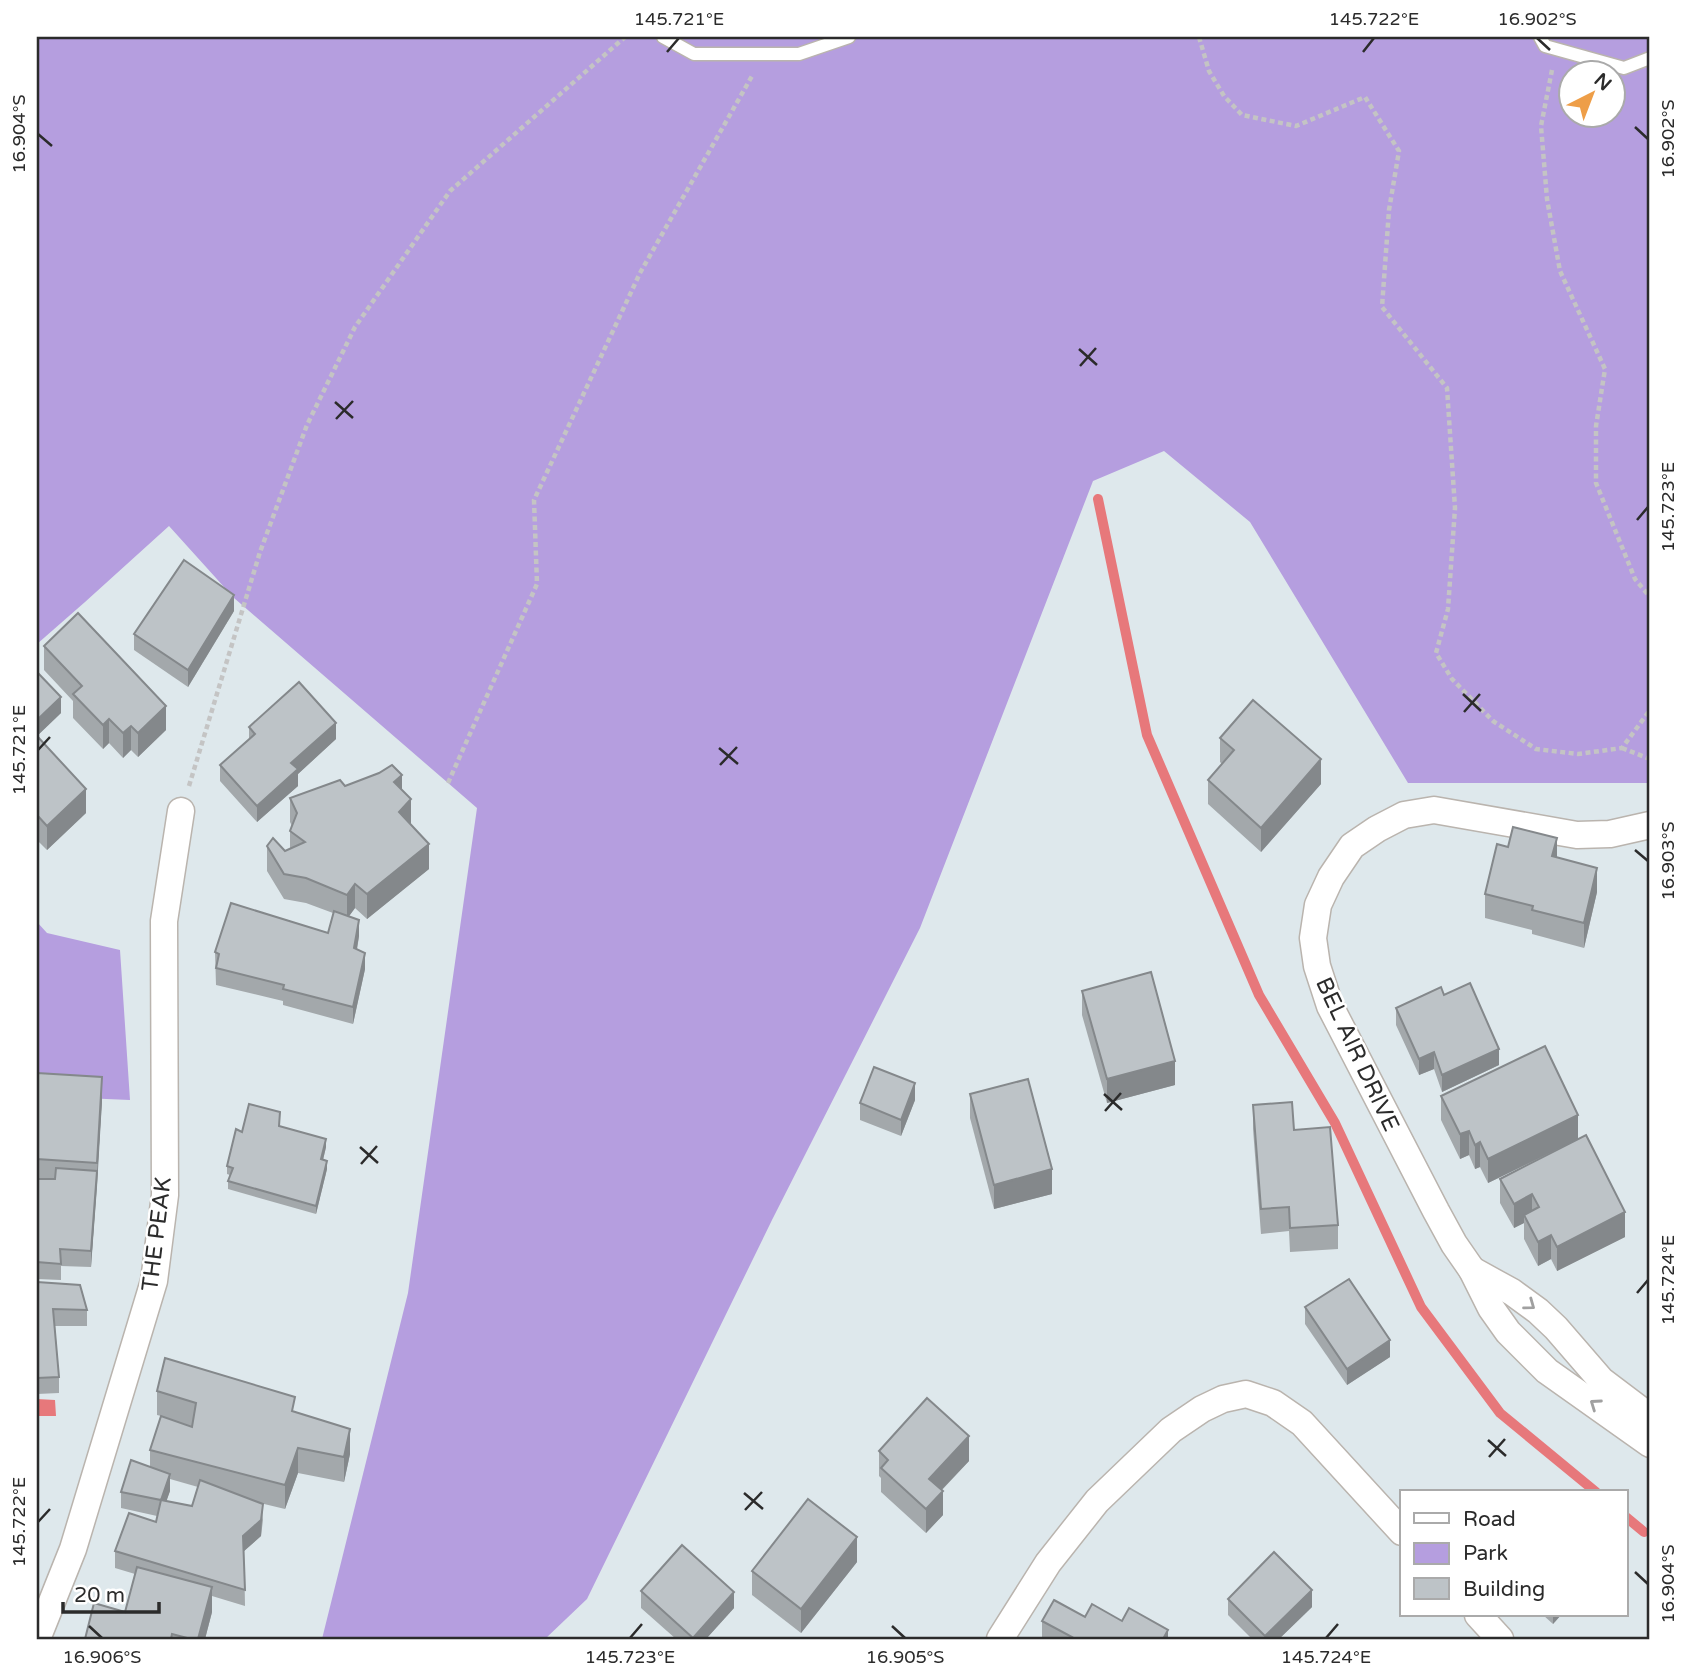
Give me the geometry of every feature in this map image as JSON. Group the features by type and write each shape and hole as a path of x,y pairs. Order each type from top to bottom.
{"street":[{"name":"BEL AIR DRIVE","path":"1650,825 1610,834 1577,835 1434,810 1404,815 1352,846 1331,877 1318,905 1313,938 1317,966 1330,1006 1436,1211 1454,1244 1472,1269 1491,1308 1508,1332 1547,1371 1650,1444"},
{"name":"THE PEAK","path":"37,1639 73,1549 154,1281 165,1195 164,920 181,811"},
{"name":"BEL AIR DRIVE","path":"1472,1269 1538,1311 1601,1380 1650,1416"},
{"path":"1000,1639 1048,1563 1097,1501 1171,1430 1202,1409 1223,1399 1246,1394 1273,1403 1302,1423 1400,1530"},
{"path":"1479,1616 1500,1639"}],"lane":[{"path":"663,37 694,54 799,54 849,37"},
{"path":"1540,37 1545,46 1624,68 1650,58"}],"path":[{"path":"181,811 260,552 307,425 355,327 450,191 625,37"},
{"path":"1199,37 1209,71 1224,96 1242,115 1296,126 1365,97 1399,151 1390,210 1382,307 1447,388 1455,508 1448,609 1436,653 1452,679 1493,721 1536,748 1578,754 1622,748 1650,759"},
{"path":"1557,49 1541,126 1549,211 1560,271 1605,369 1596,426 1596,483 1635,579 1650,597"},
{"path":"448,783 537,584 534,500 640,273 764,54"},
{"path":"1622,748 1650,710"}],"green space":[{"path":"37,37 1650,37 1650,783 1408,783 1250,522 1164,451 1093,481 920,928 772,1220 587,1599 545,1639 322,1639 408,1293 477,808 234,598 169,526 37,644"},
{"path":"37,922 47,933 120,950 130,1100 37,1096"}],"shaded area":[{"path":"37,1399 55,1400 56,1416 37,1416"}],"building":[{"path":"184,560 234,595 188,670 134,634"},
{"path":"78,613 166,706 138,733 131,726 123,733 109,719 103,725 73,694 82,686 44,646"},
{"path":"37,672 61,697 37,720"},
{"path":"299,682 336,723 291,763 298,769 257,806 220,765 255,734 249,727"},
{"path":"1253,700 1321,759 1261,828 1208,780 1234,750 1220,738"},
{"path":"37,736 86,789 47,826 37,815"},
{"path":"392,765 402,775 394,782 411,799 399,812 429,844 367,894 355,884 347,895 306,878 284,874 267,846 273,838 285,851 305,842 290,831 297,813 290,798 340,780 345,786"},
{"path":"1513,827 1557,838 1552,856 1597,868 1584,923 1532,910 1533,906 1485,894 1497,844 1508,847"},
{"path":"231,903 328,933 334,911 359,920 354,948 365,953 353,1007 283,989 284,985 216,968 219,954 215,952"},
{"path":"1151,972 1175,1061 1107,1079 1082,991"},
{"path":"1470,983 1499,1049 1442,1075 1434,1052 1419,1059 1396,1008 1441,987 1444,995"},
{"path":"1545,1046 1578,1115 1488,1159 1480,1142 1475,1145 1469,1131 1460,1134 1441,1096"},
{"path":"874,1067 915,1083 901,1120 860,1103"},
{"path":"37,1073 102,1077 97,1163 37,1159"},
{"path":"1028,1079 1052,1169 994,1185 970,1094"},
{"path":"1292,1102 1294,1130 1330,1127 1338,1225 1290,1228 1289,1207 1261,1209 1253,1105"},
{"path":"249,1104 280,1112 279,1126 326,1139 321,1159 327,1161 316,1206 228,1181 233,1168 227,1166 236,1129 242,1132"},
{"path":"1586,1135 1625,1212 1557,1247 1551,1235 1538,1242 1524,1215 1539,1207 1532,1194 1514,1204 1500,1179"},
{"path":"56,1168 97,1171 91,1251 60,1249 61,1264 37,1262 37,1179 55,1179"},
{"path":"1349,1279 1390,1340 1347,1369 1305,1307"},
{"path":"37,1282 80,1285 87,1310 53,1309 59,1377 37,1378"},
{"path":"165,1358 295,1397 292,1411 350,1429 344,1457 298,1448 285,1485 150,1450 161,1416 192,1427 196,1403 157,1391"},
{"path":"927,1398 969,1436 929,1479 943,1491 926,1509 881,1468 888,1460 879,1451"},
{"path":"131,1460 170,1474 161,1500 121,1492"},
{"path":"200,1480 263,1504 261,1520 243,1536 245,1590 115,1551 129,1513 156,1522 161,1500 192,1506"},
{"path":"808,1499 857,1537 801,1609 752,1571"},
{"path":"682,1545 734,1592 693,1638 641,1591"},
{"path":"1274,1552 1312,1590 1265,1636 1228,1599"},
{"path":"137,1567 212,1587 198,1639 172,1634 171,1639 85,1639 94,1603 125,1612"},
{"path":"1054,1600 1085,1617 1092,1604 1122,1621 1129,1608 1168,1630 1163,1639 1070,1639 1072,1637 1042,1621"}],"waterway":[{"path":"1098,499 1147,735 1259,995 1335,1123 1421,1307 1500,1413 1594,1490"},
{"path":"1628,1519 1644,1532"}]}
